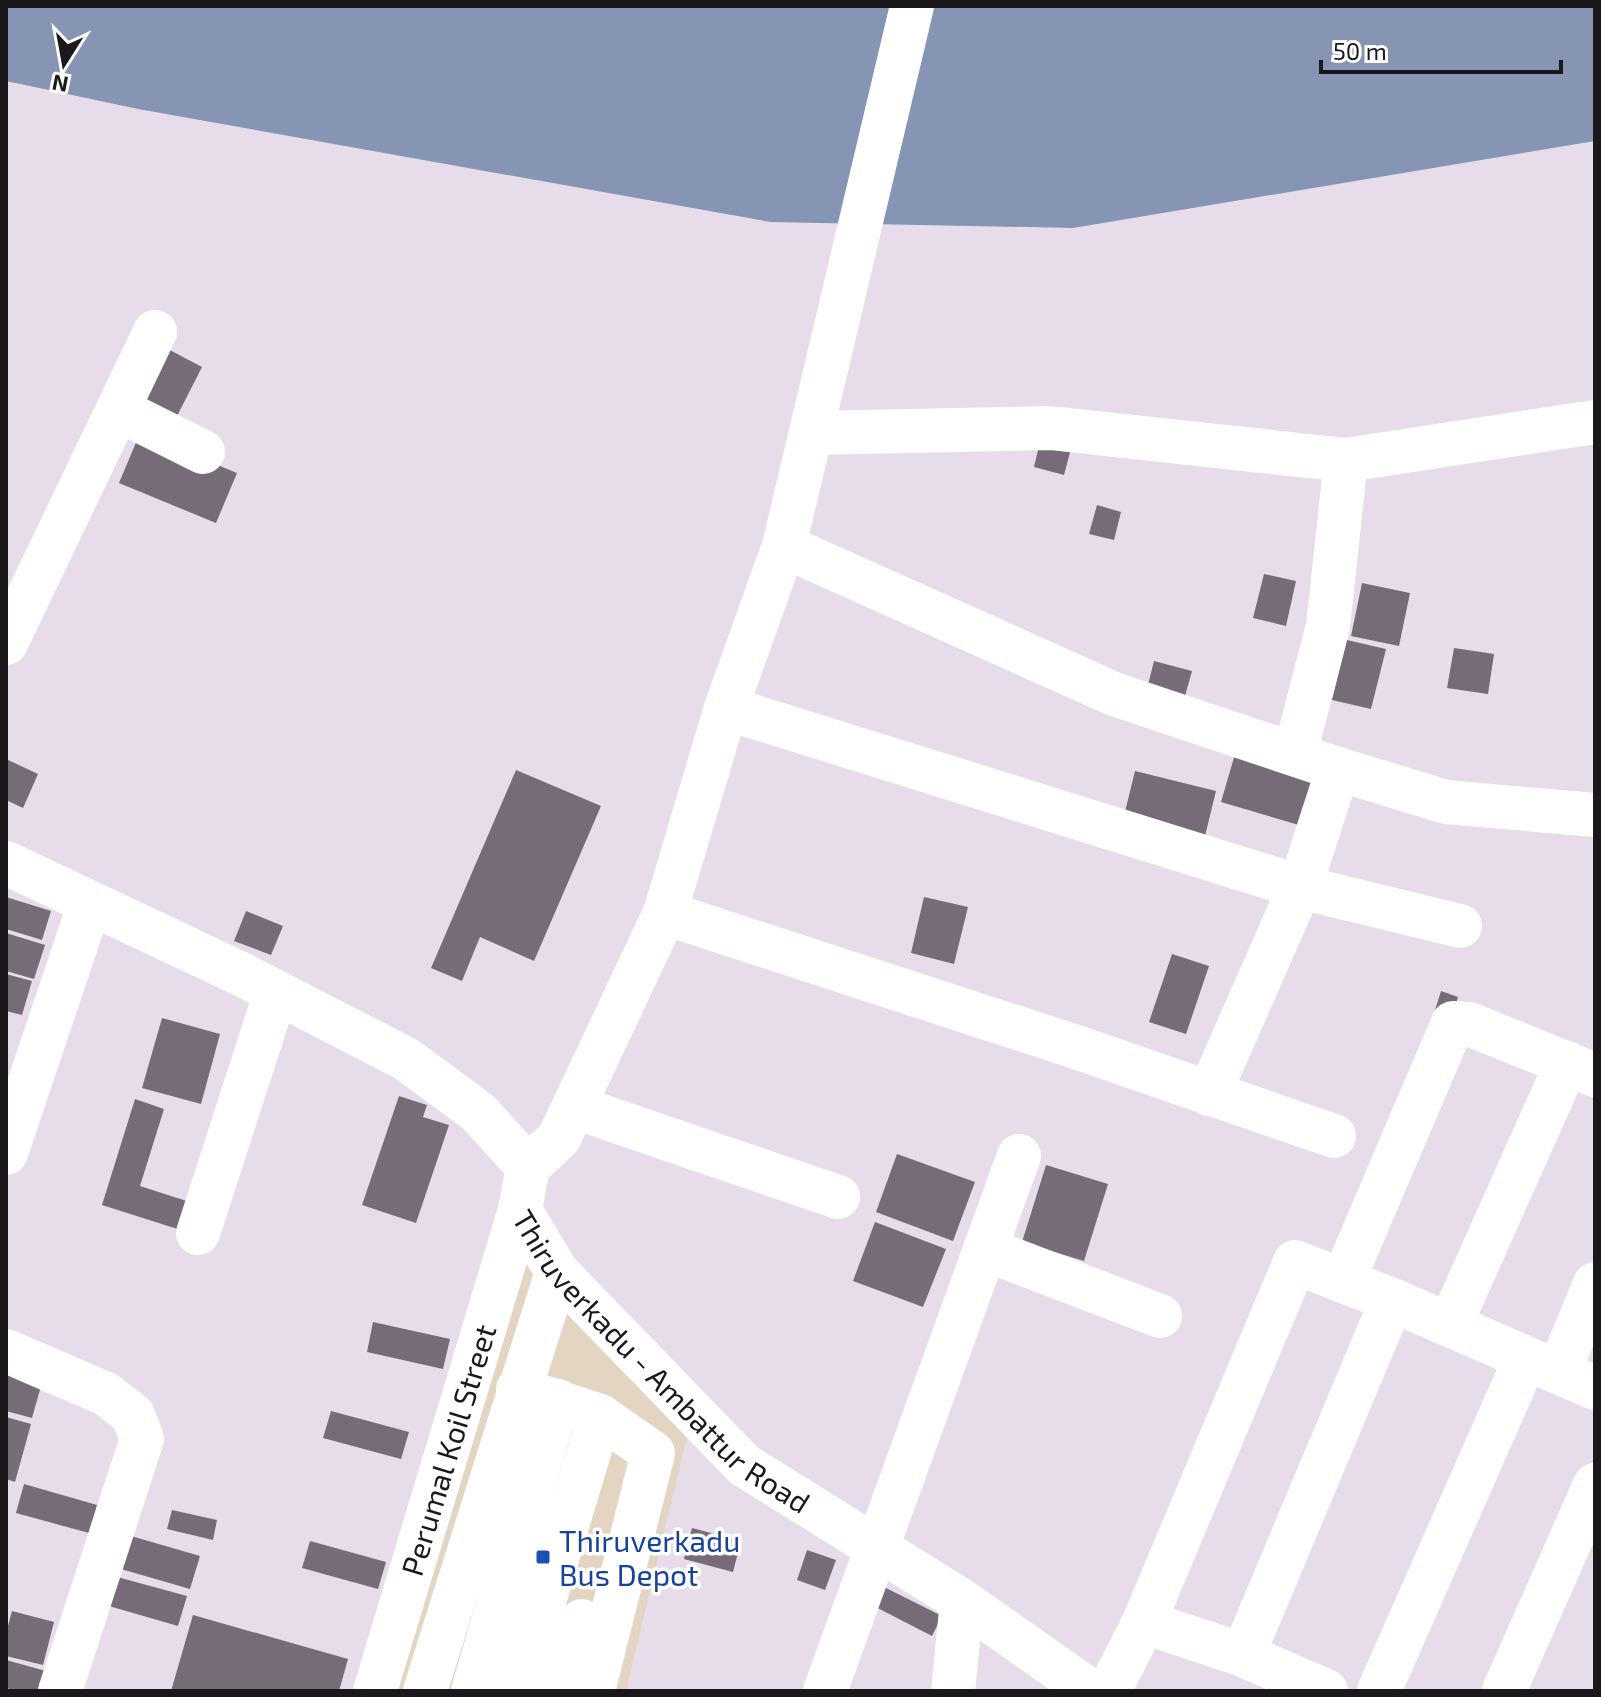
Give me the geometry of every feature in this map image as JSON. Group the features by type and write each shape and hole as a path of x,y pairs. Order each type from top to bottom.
{"street":[{"path":"528,1167 559,1138 665,913 726,708 784,546 912,6"},
{"path":"6,643 155,332"},
{"path":"119,410 203,452"},
{"path":"811,433 1050,428 1346,460 1595,422"},
{"path":"1295,753 1328,626 1346,460"},
{"path":"784,546 1114,694 1338,769 1446,802 1595,815"},
{"path":"726,708 1300,887 1460,926"},
{"path":"1209,1094 1300,887 1338,769"},
{"name":"Thiruverkadu - Ambattur Road","path":"6,863 276,992 406,1059 478,1112 528,1167 520,1210 557,1272 744,1465 962,1601 1090,1691"},
{"path":"6,1153 90,903"},
{"path":"665,913 1073,1046 1334,1136"},
{"path":"198,1233 276,992"},
{"path":"1343,1281 1453,1023 1469,1024 1581,1069 1450,1325"},
{"path":"575,1107 838,1197"},
{"path":"825,1691 1019,1156"},
{"name":"Perumal Koil Street","path":"375,1691 520,1210"},
{"path":"985,1249 1160,1316"},
{"path":"1109,1691 1144,1622 1295,1262 1392,1300 1560,1373"},
{"path":"473,1691 538,1395 557,1272"},
{"path":"1379,1691 1560,1373 1595,1284"},
{"path":"1243,1655 1392,1300"},
{"path":"6,1351 106,1394 133,1415 142,1439 60,1691"},
{"path":"538,1395 628,1435"},
{"path":"425,1691 538,1395"},
{"path":"517,1691 628,1435 680,1401"},
{"path":"560,1691 593,1586 628,1435"},
{"path":"593,1691 628,1435"},
{"path":"1504,1691 1595,1485"},
{"path":"953,1691 962,1601"},
{"path":"1144,1622 1243,1655 1326,1691"}],"shaded area":[{"name":"Thiruverkadu Bus Depot","path":"515,1247 690,1424 626,1691 391,1691"}],"water":[{"path":"6,6 1595,6 1595,141 1073,228 771,222 138,109 6,81"}],"building":[{"path":"164,347 202,367 176,418 137,398"},
{"path":"140,433 237,473 216,523 119,483"},
{"path":"1042,433 1073,441 1064,475 1034,467"},
{"path":"1097,505 1121,512 1114,540 1089,534"},
{"path":"1264,574 1296,581 1286,626 1253,618"},
{"path":"1362,583 1410,593 1399,646 1351,636"},
{"path":"1347,640 1386,649 1371,709 1332,700"},
{"path":"1454,648 1494,654 1488,694 1447,688"},
{"path":"1154,661 1192,671 1182,707 1145,697"},
{"path":"1235,754 1324,779 1309,828 1221,802"},
{"path":"6,759 38,774 23,808 6,800"},
{"path":"516,770 601,806 534,961 480,937 462,981 431,968"},
{"path":"1135,771 1216,791 1204,840 1123,820"},
{"path":"6,897 51,911 42,940 6,929"},
{"path":"924,897 968,907 954,964 911,953"},
{"path":"246,911 283,926 271,955 234,941"},
{"path":"6,933 45,945 34,979 6,971"},
{"path":"1172,954 1209,966 1186,1034 1149,1022"},
{"path":"6,974 32,981 22,1015 6,1011"},
{"path":"1441,991 1458,997 1444,1041 1427,1036"},
{"path":"162,1018 220,1034 201,1104 142,1088"},
{"path":"399,1096 427,1105 423,1117 449,1125 416,1223 362,1205"},
{"path":"135,1099 164,1109 140,1186 199,1205 190,1233 102,1205"},
{"path":"897,1154 975,1182 953,1241 876,1212"},
{"path":"1046,1165 1108,1184 1084,1261 1022,1242"},
{"path":"875,1222 946,1249 923,1307 853,1281"},
{"path":"373,1322 450,1339 443,1369 367,1352"},
{"path":"6,1369 43,1379 32,1418 6,1411"},
{"path":"331,1411 409,1432 401,1459 323,1438"},
{"path":"6,1417 31,1424 15,1482 6,1479"},
{"path":"24,1484 97,1505 89,1533 16,1513"},
{"path":"172,1510 217,1520 213,1540 167,1529"},
{"path":"692,1528 741,1541 733,1572 684,1559"},
{"path":"124,1534 200,1556 190,1589 114,1567"},
{"path":"310,1541 386,1562 378,1589 302,1568"},
{"path":"807,1550 836,1560 825,1590 797,1580"},
{"path":"110,1575 187,1596 178,1626 102,1604"},
{"path":"872,1581 942,1616 932,1636 862,1600"},
{"path":"12,1611 54,1622 43,1665 6,1656 6,1633"},
{"path":"193,1615 348,1659 339,1691 171,1691"},
{"path":"6,1660 46,1671 41,1691 6,1688"}],"place":[{"name":"Thiruverkadu Bus Depot","path":"543,1557"}]}
